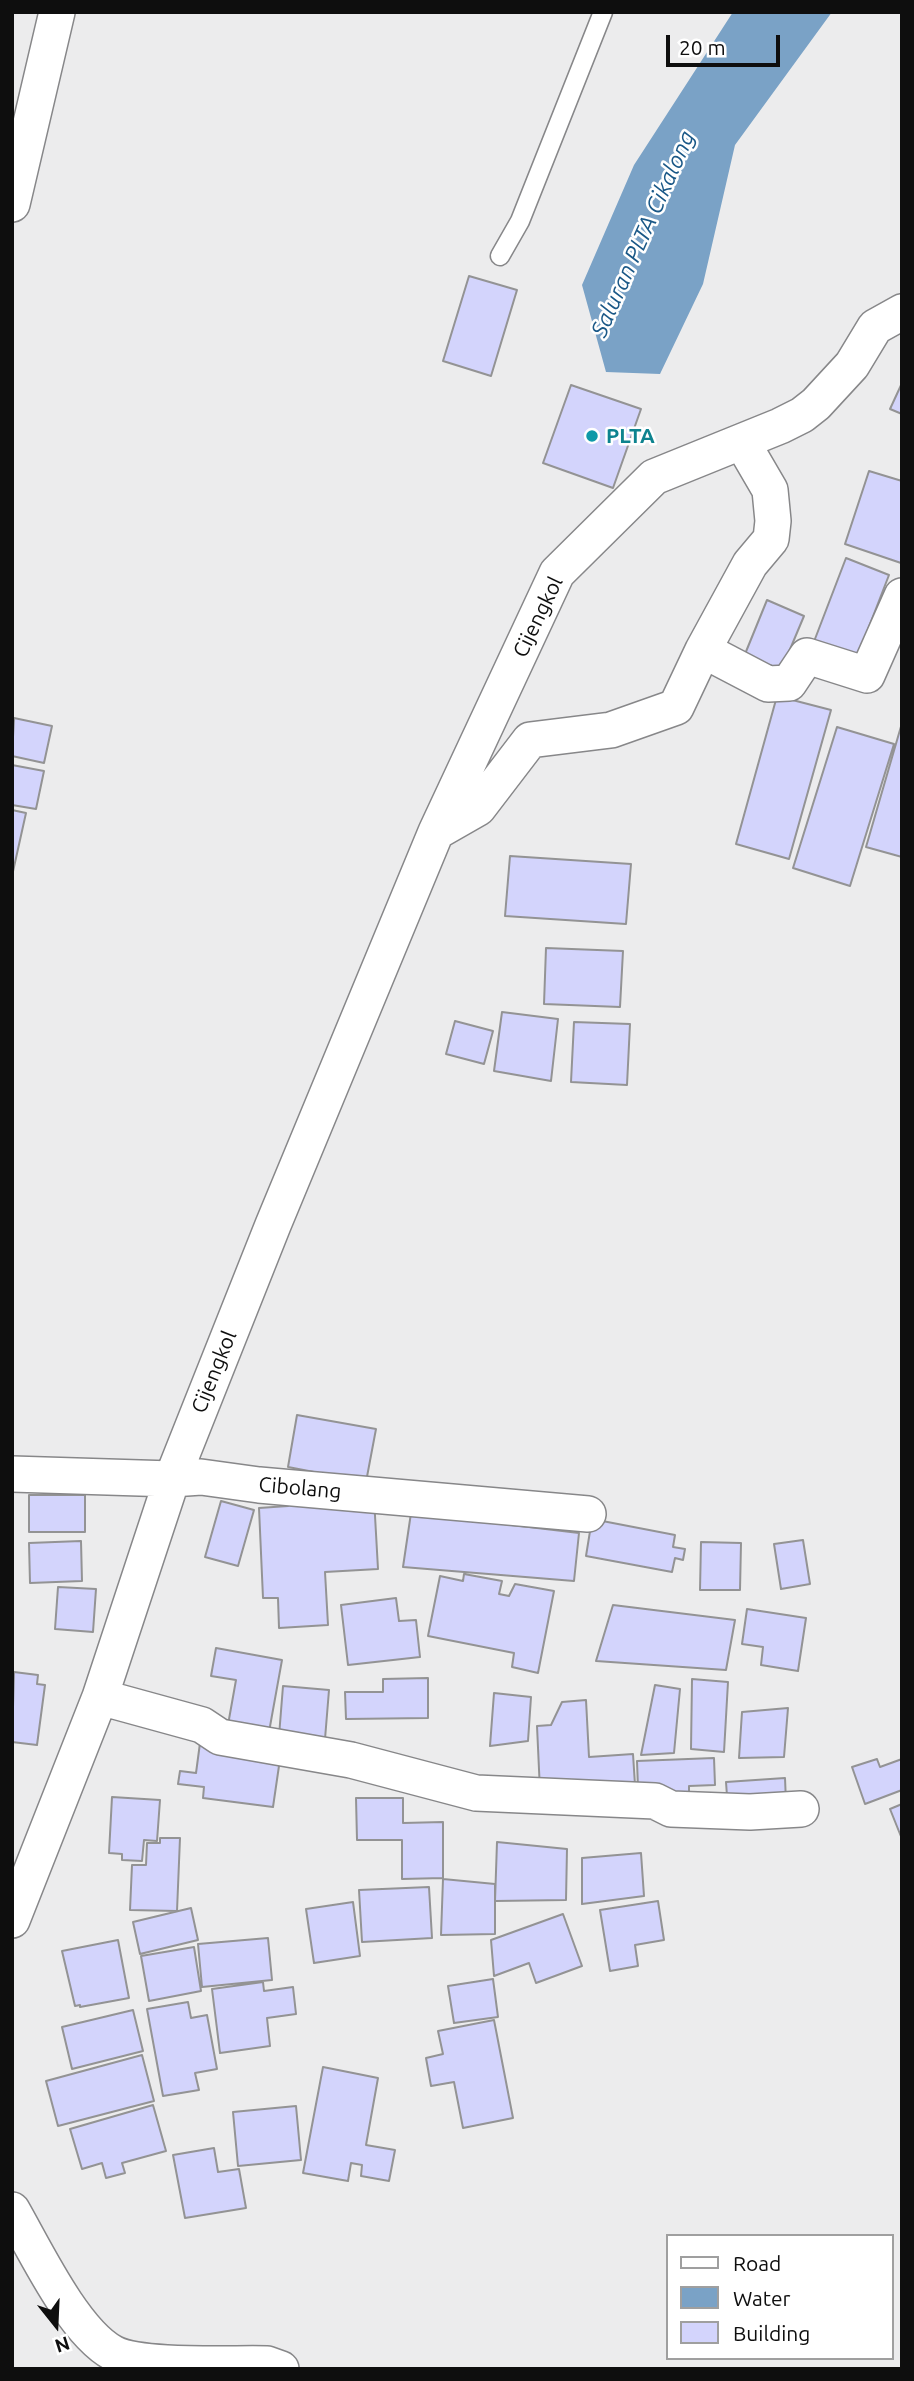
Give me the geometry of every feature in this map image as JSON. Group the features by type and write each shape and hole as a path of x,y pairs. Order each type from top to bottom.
{"street":[{"path":"12,204 57,12"},
{"name":"Cijengkol","path":"12,1920 100,1697 172,1479 273,1225 436,832 557,573 654,477 802,415 816,404 852,365 875,327 902,312"},
{"path":"436,832 478,808 530,740 611,730 676,706 750,564 771,539 773,521 770,490 742,442"},
{"path":"703,650 768,684 789,683 807,656 867,675 902,596"},
{"name":"Cibolang","path":"12,1474 172,1479 201,1477 259,1485 588,1514"},
{"path":"100,1697 202,1725 220,1737 351,1760 476,1793 655,1801 671,1809 750,1812 801,1809"},
{"path":"12,2210 84,2328 114,2354 131,2359 174,2362 267,2364 281,2369"}],"lane":[{"path":"500,256 520,221 603,12"}],"water":[{"name":"Saluran PLTA Cikalong","path":"733,12 832,12 735,145 703,284 660,374 606,372 582,285 634,165"}],"building":[{"path":"469,276 517,290 491,376 443,361"},
{"path":"902,383 902,414 890,409"},
{"name":"PLTA","path":"571,385 641,409 613,488 543,463"},
{"path":"869,471 902,481 901,563 845,544"},
{"path":"846,558 889,575 853,668 810,652"},
{"path":"767,600 804,616 778,678 743,659"},
{"path":"777,696 831,710 789,859 736,844"},
{"path":"14,718 52,726 44,763 12,756"},
{"path":"902,723 902,857 866,847"},
{"path":"837,727 894,744 850,886 793,868"},
{"path":"12,765 44,771 36,809 12,805"},
{"path":"12,810 26,813 12,876"},
{"path":"510,856 631,864 626,924 505,916"},
{"path":"546,948 623,951 620,1007 544,1004"},
{"path":"502,1012 558,1019 551,1081 494,1071"},
{"path":"455,1021 493,1031 484,1064 446,1054"},
{"path":"574,1022 630,1024 627,1085 571,1082"},
{"path":"297,1415 376,1429 366,1482 288,1467"},
{"path":"29,1495 85,1495 85,1532 29,1532"},
{"path":"288,1496 374,1498 378,1569 325,1572 328,1625 279,1628 278,1598 263,1598 259,1508 288,1506"},
{"path":"221,1501 254,1510 238,1566 205,1557"},
{"path":"411,1513 579,1533 574,1581 403,1567"},
{"path":"592,1519 675,1535 673,1547 685,1549 683,1560 675,1558 672,1572 586,1556"},
{"path":"803,1540 810,1584 781,1589 774,1544"},
{"path":"81,1541 82,1581 30,1583 29,1543"},
{"path":"701,1542 741,1543 740,1590 700,1590"},
{"path":"464,1574 502,1581 499,1594 509,1596 515,1584 554,1591 538,1673 512,1667 514,1653 428,1636 440,1576 463,1581"},
{"path":"58,1587 96,1589 93,1632 55,1629"},
{"path":"396,1598 399,1621 416,1620 420,1657 348,1665 341,1605"},
{"path":"613,1605 735,1620 726,1670 596,1661"},
{"path":"747,1609 806,1618 798,1671 761,1665 763,1647 742,1644"},
{"path":"216,1648 282,1660 267,1743 226,1736 236,1680 211,1676"},
{"path":"14,1672 38,1675 37,1684 45,1685 37,1745 12,1742"},
{"path":"428,1678 428,1718 346,1719 345,1692 383,1692 383,1679"},
{"path":"692,1679 728,1682 724,1752 691,1749"},
{"path":"655,1685 680,1689 674,1753 641,1755"},
{"path":"283,1686 329,1690 325,1739 279,1736"},
{"path":"494,1693 531,1697 528,1741 490,1746"},
{"path":"586,1700 589,1757 633,1754 635,1785 540,1791 537,1726 551,1725 562,1702"},
{"path":"788,1708 784,1757 739,1758 742,1712"},
{"path":"200,1743 280,1759 273,1807 203,1798 204,1787 178,1784 180,1771 196,1773"},
{"path":"714,1758 715,1785 689,1786 689,1798 638,1788 637,1761"},
{"path":"877,1759 880,1767 902,1759 902,1790 865,1804 852,1767"},
{"path":"785,1778 786,1802 728,1810 726,1782"},
{"path":"112,1797 160,1800 157,1841 144,1840 142,1861 122,1860 122,1854 109,1853"},
{"path":"356,1798 403,1798 403,1823 443,1822 443,1878 402,1879 402,1840 357,1840"},
{"path":"902,1804 902,1839 890,1809"},
{"path":"160,1838 180,1838 177,1911 130,1910 132,1865 146,1865 147,1843 160,1843"},
{"path":"497,1842 567,1849 566,1900 495,1901"},
{"path":"641,1853 644,1896 582,1904 582,1858"},
{"path":"443,1879 495,1884 495,1934 441,1935"},
{"path":"429,1887 432,1938 362,1942 359,1890"},
{"path":"658,1901 664,1940 635,1945 638,1966 610,1971 600,1910"},
{"path":"353,1902 360,1956 314,1963 306,1909"},
{"path":"191,1908 198,1940 140,1954 133,1922"},
{"path":"563,1914 582,1966 536,1983 529,1963 494,1976 491,1940"},
{"path":"268,1938 272,1980 202,1987 198,1944"},
{"path":"118,1940 129,1998 75,2006 62,1951"},
{"path":"194,1947 201,1991 149,2001 141,1956"},
{"path":"493,1979 498,2017 454,2023 448,1986"},
{"path":"263,1982 264,1991 293,1987 296,2014 267,2018 270,2046 220,2053 212,1989"},
{"path":"188,2002 191,2018 207,2015 217,2069 195,2073 199,2090 163,2096 147,2009"},
{"path":"133,2010 143,2051 72,2069 62,2027"},
{"path":"494,2020 513,2118 463,2128 454,2082 431,2086 426,2058 443,2054 438,2031"},
{"path":"142,2055 154,2101 58,2126 46,2081"},
{"path":"323,2067 378,2078 366,2145 395,2150 389,2181 361,2176 362,2165 351,2163 348,2181 303,2173"},
{"path":"153,2105 166,2151 122,2163 125,2173 106,2178 102,2163 82,2169 70,2129"},
{"path":"296,2106 301,2160 238,2166 233,2112"},
{"path":"214,2148 218,2172 239,2169 246,2208 185,2218 173,2155"}],"place":[{"name":"PLTA","path":"592,436"}]}
